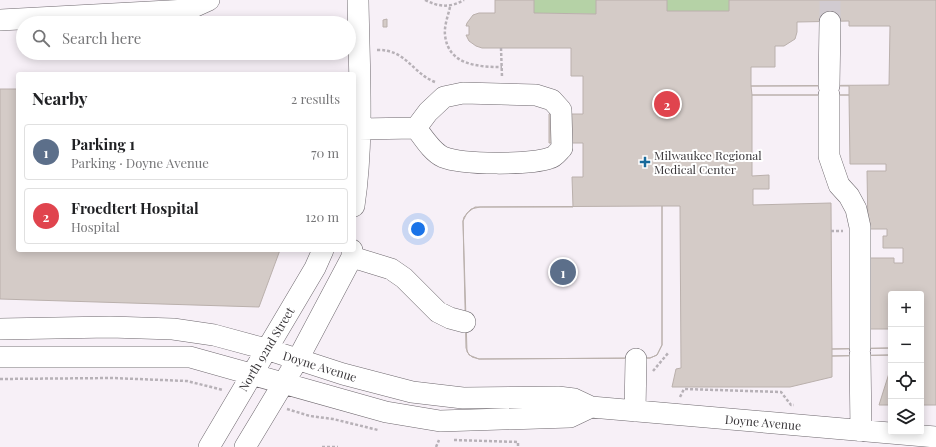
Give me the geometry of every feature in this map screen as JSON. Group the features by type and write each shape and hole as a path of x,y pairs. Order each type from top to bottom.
{"street":[{"path":"75,16 187,10 209,0"},
{"path":"356,156 359,129 358,0"},
{"path":"0,20 16,19"},
{"path":"830,22 829,156 839,185 856,209 860,227 861,430"},
{"path":"464,93 536,95 552,100 561,110 562,148 552,158 536,161 460,161 442,157 427,143 416,128 428,112 444,97 464,93"},
{"path":"359,129 416,128"},
{"name":"North 92nd Street","path":"209,447 315,268 322,252"},
{"path":"245,447 298,359 352,254 391,269 404,278 438,312 450,318 465,322"},
{"name":"Doyne Avenue","path":"2,329 110,327 173,329 214,335 266,349 343,374 412,392 464,398 574,398 591,407 936,437"},
{"path":"2,329 2,357 190,357 386,412 440,421 570,417 591,407"},
{"path":"635,411 641,365"}],"path":[{"path":"425,0 437,5 450,7 464,0"},
{"path":"450,7 445,35 448,45 453,53 461,61 469,65 502,67"},
{"path":"501,48 502,80"},
{"path":"372,50 381,50 399,55 409,61 424,76 441,84"},
{"path":"831,231 848,231"},
{"path":"641,365 653,372 669,352"},
{"path":"0,379 112,378 187,381 214,387"},
{"path":"675,400 679,398 684,389 781,392 791,405 798,406"},
{"path":"289,410 310,416 333,419 384,431"},
{"path":"432,438 439,440 518,442 518,447"},
{"path":"436,447 439,440"},
{"path":"322,447 338,447"}],"green space":[{"path":"534,0 596,0 596,14 534,13"},
{"path":"667,0 729,0 729,11 667,11"}],"building":[{"path":"495,0 534,0 534,13 596,14 596,0 667,0 667,11 729,11 729,0 936,0 936,405 924,405 924,291 888,291 888,329 869,329 869,258 894,258 894,263 903,263 903,248 883,248 883,236 887,236 887,229 868,229 867,171 886,171 886,164 850,164 849,95 752,95 752,176 769,175 769,189 753,189 753,205 831,203 832,349 888,348 888,355 832,356 832,377 790,387 672,387 676,369 681,368 680,206 662,206 662,345 657,355 650,358 479,359 469,355 466,348 463,221 467,213 475,207 573,207 572,177 583,177 583,143 549,143 549,114 583,114 583,76 571,76 571,48 482,48 476,46 469,41 466,35 469,35 469,26 466,26 473,15 479,13 495,13","holes":["849,21 849,26 890,26 889,85 751,86 751,67 775,67 775,46 784,46 795,39 797,22"]},
{"path":"387,19 387,27 383,27 383,20"},
{"path":"751,86 849,86 849,95 752,95"},
{"path":"0,89 16,89 16,252 279,252 259,307 0,299"},
{"path":"662,206 662,345 657,355 650,358 479,359 472,357 467,352 463,221 464,217 471,209 480,207"},
{"path":"888,348 888,355 832,356 832,349"},
{"path":"888,376 888,405 879,405"}],"tunnel":[{"path":"830,0 830,22"}],"place":[{"name":"Froedtert Hospital","path":"667,104"},
{"name":"Milwaukee Regional Medical Center","path":"645,162"},
{"name":"Parking 1","path":"563,272"}]}
